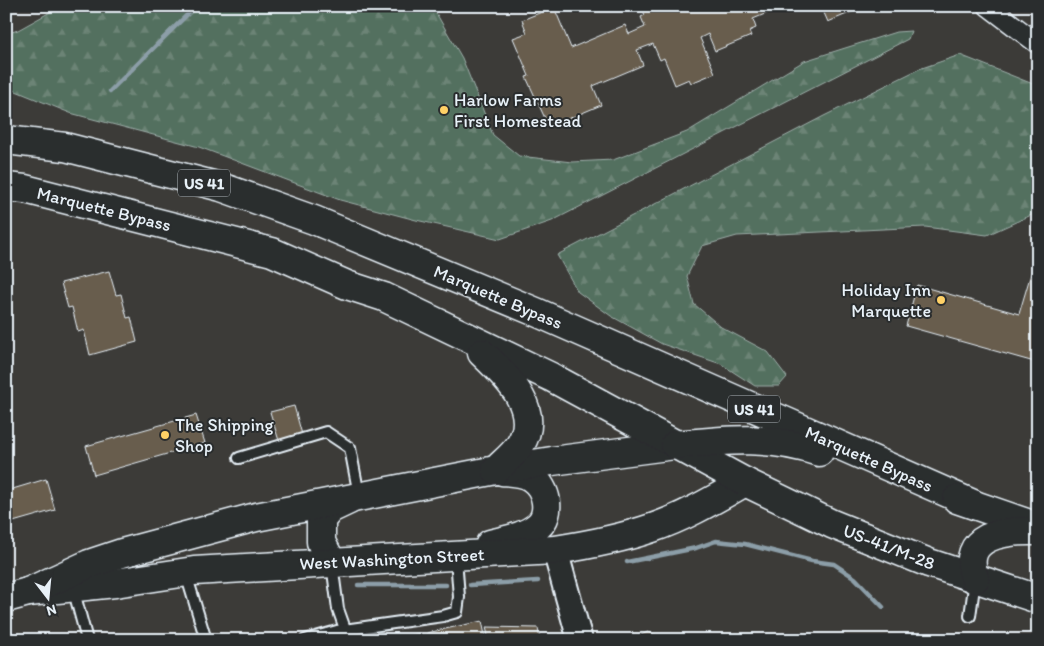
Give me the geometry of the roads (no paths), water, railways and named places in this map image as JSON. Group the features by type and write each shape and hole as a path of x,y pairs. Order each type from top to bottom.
{"main road":[{"name":"Marquette Bypass","path":"6,140 66,147 221,187 314,220 536,312 973,504"},
{"name":"Marquette Bypass","path":"6,187 25,189 272,252 347,285 384,297 551,377 675,446 745,482"},
{"path":"469,339 510,382 525,408 527,429 524,438 512,454 496,470"},
{"name":"West Washington Street","path":"17,595 89,564 122,553 227,524 359,495 552,460 726,440 763,439 796,444 973,504"},
{"path":"456,556 530,531 543,519 546,510 545,494 533,479 524,474 496,470"},
{"name":"West Washington Street","path":"17,595 186,572 554,550 605,542 652,528 689,513 745,482"},
{"name":"US-41/M-28","path":"745,482 832,524 975,579 1038,599"},
{"path":"332,563 321,542 321,520 330,509 359,495"},
{"name":"US 41","path":"973,504 1038,529"},
{"path":"975,579 971,567 971,558 982,541 1002,532 1038,529"}],"street":[{"path":"988,6 1038,44"},
{"path":"554,550 580,640"}],"lane":[{"path":"239,458 326,432 350,448 359,495"},
{"path":"306,640 347,635 457,612 459,597 456,556"},
{"path":"332,563 338,609 347,635"},
{"path":"186,572 206,640"},
{"path":"970,616 975,579"},
{"path":"73,587 87,640"}],"waterway":[{"path":"110,91 196,6"},
{"path":"627,562 696,548 716,541 745,544 812,561 834,564 855,578 883,607"},
{"path":"470,585 538,581"},
{"path":"358,585 446,585"}],"place":[{"name":"Harlow Farms First Homestead","path":"444,110"},
{"name":"Holiday Inn Marquette","path":"941,300"},
{"name":"The Shipping Shop","path":"165,435"}]}
